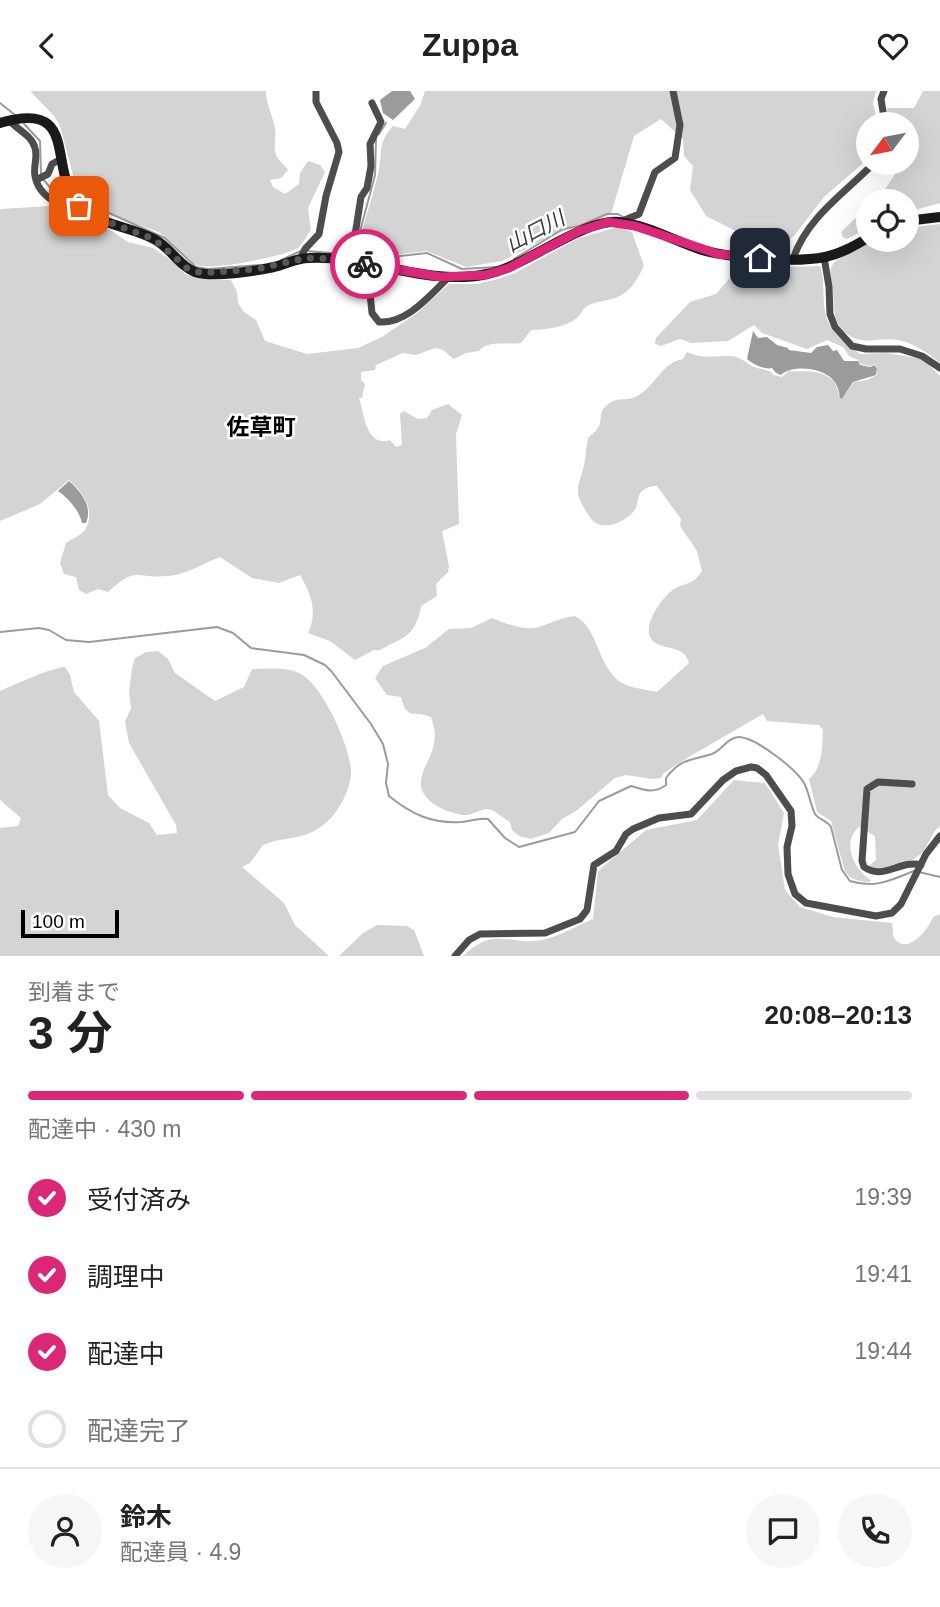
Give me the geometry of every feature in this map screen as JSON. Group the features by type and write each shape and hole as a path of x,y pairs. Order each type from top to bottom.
{"main road":[{"path":"11,120 40,119 50,126 59,142 68,187 78,204 100,219 154,239 193,271 211,274 257,269 303,253 345,256 367,265 448,278 469,277 496,272 547,250 589,227 608,222 620,222 718,254 824,257 856,243"},
{"path":"919,219 940,217"}],"street":[{"path":"303,253 319,234 326,195 339,152 316,102 316,91"},
{"path":"620,222 639,214 651,179 675,158 680,125 673,91"},
{"path":"883,112 881,100 884,91"},
{"path":"345,256 355,235 361,197 367,188 371,166 370,144 381,122 372,103"},
{"path":"11,120 35,146 42,190 60,205 77,209 78,204"},
{"path":"40,178 48,174 52,164 61,159"},
{"path":"793,258 802,238 833,199 860,175"},
{"path":"824,257 830,314 835,327 852,346 866,349 900,349 922,356 940,368"},
{"path":"367,265 372,313 379,323 393,322 402,317 448,278"},
{"path":"455,956 468,940 480,934 545,933 580,919 587,910 594,865 616,851 626,834 653,820 691,814 723,780 746,768 757,768 766,775 791,811 792,826 786,847 791,888 800,900 815,906 876,916 892,913 901,904 926,855 940,837"},
{"path":"912,785 878,782 867,789 862,861 864,867 875,872 888,871 906,864 919,869"},
{"path":"926,855 940,845"}],"shaded area":[{"path":"30,91 266,91 275,129 276,153 288,170 281,178 270,180 273,187 285,194 299,184 300,173 308,161 320,165 325,172 308,208 311,230 300,246 291,251 232,264 197,265 156,231 104,212 78,194 60,126"},
{"path":"392,91 410,91 415,99 393,120 383,113 380,100"},
{"path":"425,91 876,91 873,103 875,112 856,112 856,169 824,197 794,236 785,242 746,236 706,216 690,190 693,166 684,156 683,139 661,119 634,136 611,214 553,235 502,261 466,267 427,251 372,257 356,253 379,170 384,139 393,126 405,129 421,104"},
{"path":"923,91 940,91 940,203 919,209 919,189 885,189 894,175 919,175 919,112 888,112 887,108 914,108"},
{"path":"50,206 82,216 128,242 153,248 185,274 201,279 231,280 237,292 238,303 244,312 256,320 265,341 307,354 358,348 382,337 417,313 449,284 477,284 498,279 515,273 579,238 618,227 632,232 644,266 625,293 589,305 578,317 562,326 531,330 521,343 487,345 479,351 454,359 443,350 435,348 416,355 403,353 376,365 375,370 361,372 361,380 365,384 362,398 359,398 367,428 376,439 390,440 396,447 402,445 400,414 404,411 418,419 427,418 432,410 448,404 462,415 456,434 459,524 442,531 448,572 436,584 437,596 421,606 416,624 409,633 355,660 330,641 308,633 313,610 300,575 279,583 252,578 220,557 174,575 131,576 108,592 98,589 86,594 79,590 76,577 64,574 60,563 66,543 85,530 89,509 84,497 69,480 40,504 0,521 0,209"},
{"path":"856,218 856,234 847,239 841,232"},
{"path":"940,224 940,363 904,341 853,338 839,326 836,316 830,275 833,264 856,250 919,252 919,227"},
{"path":"736,263 778,267 820,266 827,320 841,338 860,354 887,353 923,359 940,376 940,826 919,855 892,868 877,869 871,869 869,866 876,860 875,836 859,827 851,840 850,848 859,870 870,882 856,880 845,872 831,821 817,812 809,779 817,769 821,756 823,730 819,725 767,721 763,714 687,758 664,773 661,778 626,775 615,778 576,811 562,819 549,833 531,839 519,836 512,830 510,822 490,809 461,815 440,807 427,798 421,778 435,740 431,717 408,712 401,697 387,695 375,678 383,666 425,648 449,629 471,628 492,618 517,627 536,628 575,616 590,630 608,669 624,684 657,692 689,663 683,653 653,641 649,630 653,615 666,596 694,580 702,571 697,551 680,526 681,519 657,486 642,491 634,511 624,520 611,525 593,521 578,493 588,438 598,428 604,408 613,401 633,398 644,392 669,365 683,359 687,352 703,356 737,357 754,367 782,377 789,371 819,373 835,382 842,399 854,382 877,375 877,367 874,364 860,364 849,356 843,347 827,340 807,349 762,333 754,325 728,341 691,343 680,339 661,346 655,344 656,338 690,302 716,294 730,278"},
{"path":"753,331 758,338 767,337 789,350 811,353 817,347 828,345 833,351 837,350 844,361 858,361 860,365 870,367 874,365 877,368 876,375 853,382 842,399 834,381 816,370 793,369 781,375 772,368 749,361 747,359"},
{"path":"69,481 87,505 86,523 82,523 73,505 58,491"},
{"path":"158,651 168,659 175,673 215,701 244,687 252,669 279,669 304,676 328,706 346,747 351,770 350,783 342,802 322,826 306,835 263,845 250,863 242,867 284,903 295,925 329,956 0,956 0,828 18,826 21,818 0,800 0,691 65,667 74,692 99,721 108,795 120,808 149,823 157,835 177,833 176,825 129,743 125,722 131,708 129,692 135,658 146,652"},
{"path":"734,780 765,783 784,813 778,845 785,890 800,907 833,917 892,923 895,939 906,944 917,939 933,917 940,914 940,956 463,956 484,941 546,939 593,919 598,871 646,830 697,820"},
{"path":"377,925 407,926 414,930 424,956 339,956 363,933"}],"waterway":[{"name":"山口川","path":"0,103 15,115"},
{"path":"379,134 386,123"},
{"name":"山口川","path":"24,124 40,141 41,174"},
{"path":"350,254 358,239 375,175 376,139"},
{"name":"山口川","path":"43,179 70,204"},
{"name":"山口川","path":"82,201 165,238 196,267 208,269 259,265"},
{"name":"山口川","path":"514,259 563,229 579,226 607,214 623,217"},
{"name":"山口川","path":"281,260 301,251"},
{"name":"山口川","path":"307,251 343,254"},
{"name":"山口川","path":"349,254 373,259 427,253 462,269 496,267"},
{"path":"0,632 39,628 49,630 66,640 89,642 217,627 233,633 251,648 304,655 325,665 332,672 371,724 383,744 388,764 386,783 389,796 414,813 431,819 450,822 488,819 505,838 519,847 575,832 599,801 631,786 649,790 662,788 666,785 666,778 681,763 712,754 735,738 746,738 774,755 800,777 815,814 831,827 842,870 850,881 875,884 914,871"},
{"path":"919,872 940,877"}],"way so far":[{"path":"79,206 100,219 154,239 188,269 202,273 274,267 306,258 337,259 365,264"}],"district":[{"name":"佐草町","path":"261,427"}],"route":[{"path":"365,264 441,277 486,275 509,268 579,231 608,222 635,226 718,254 760,258"}]}
